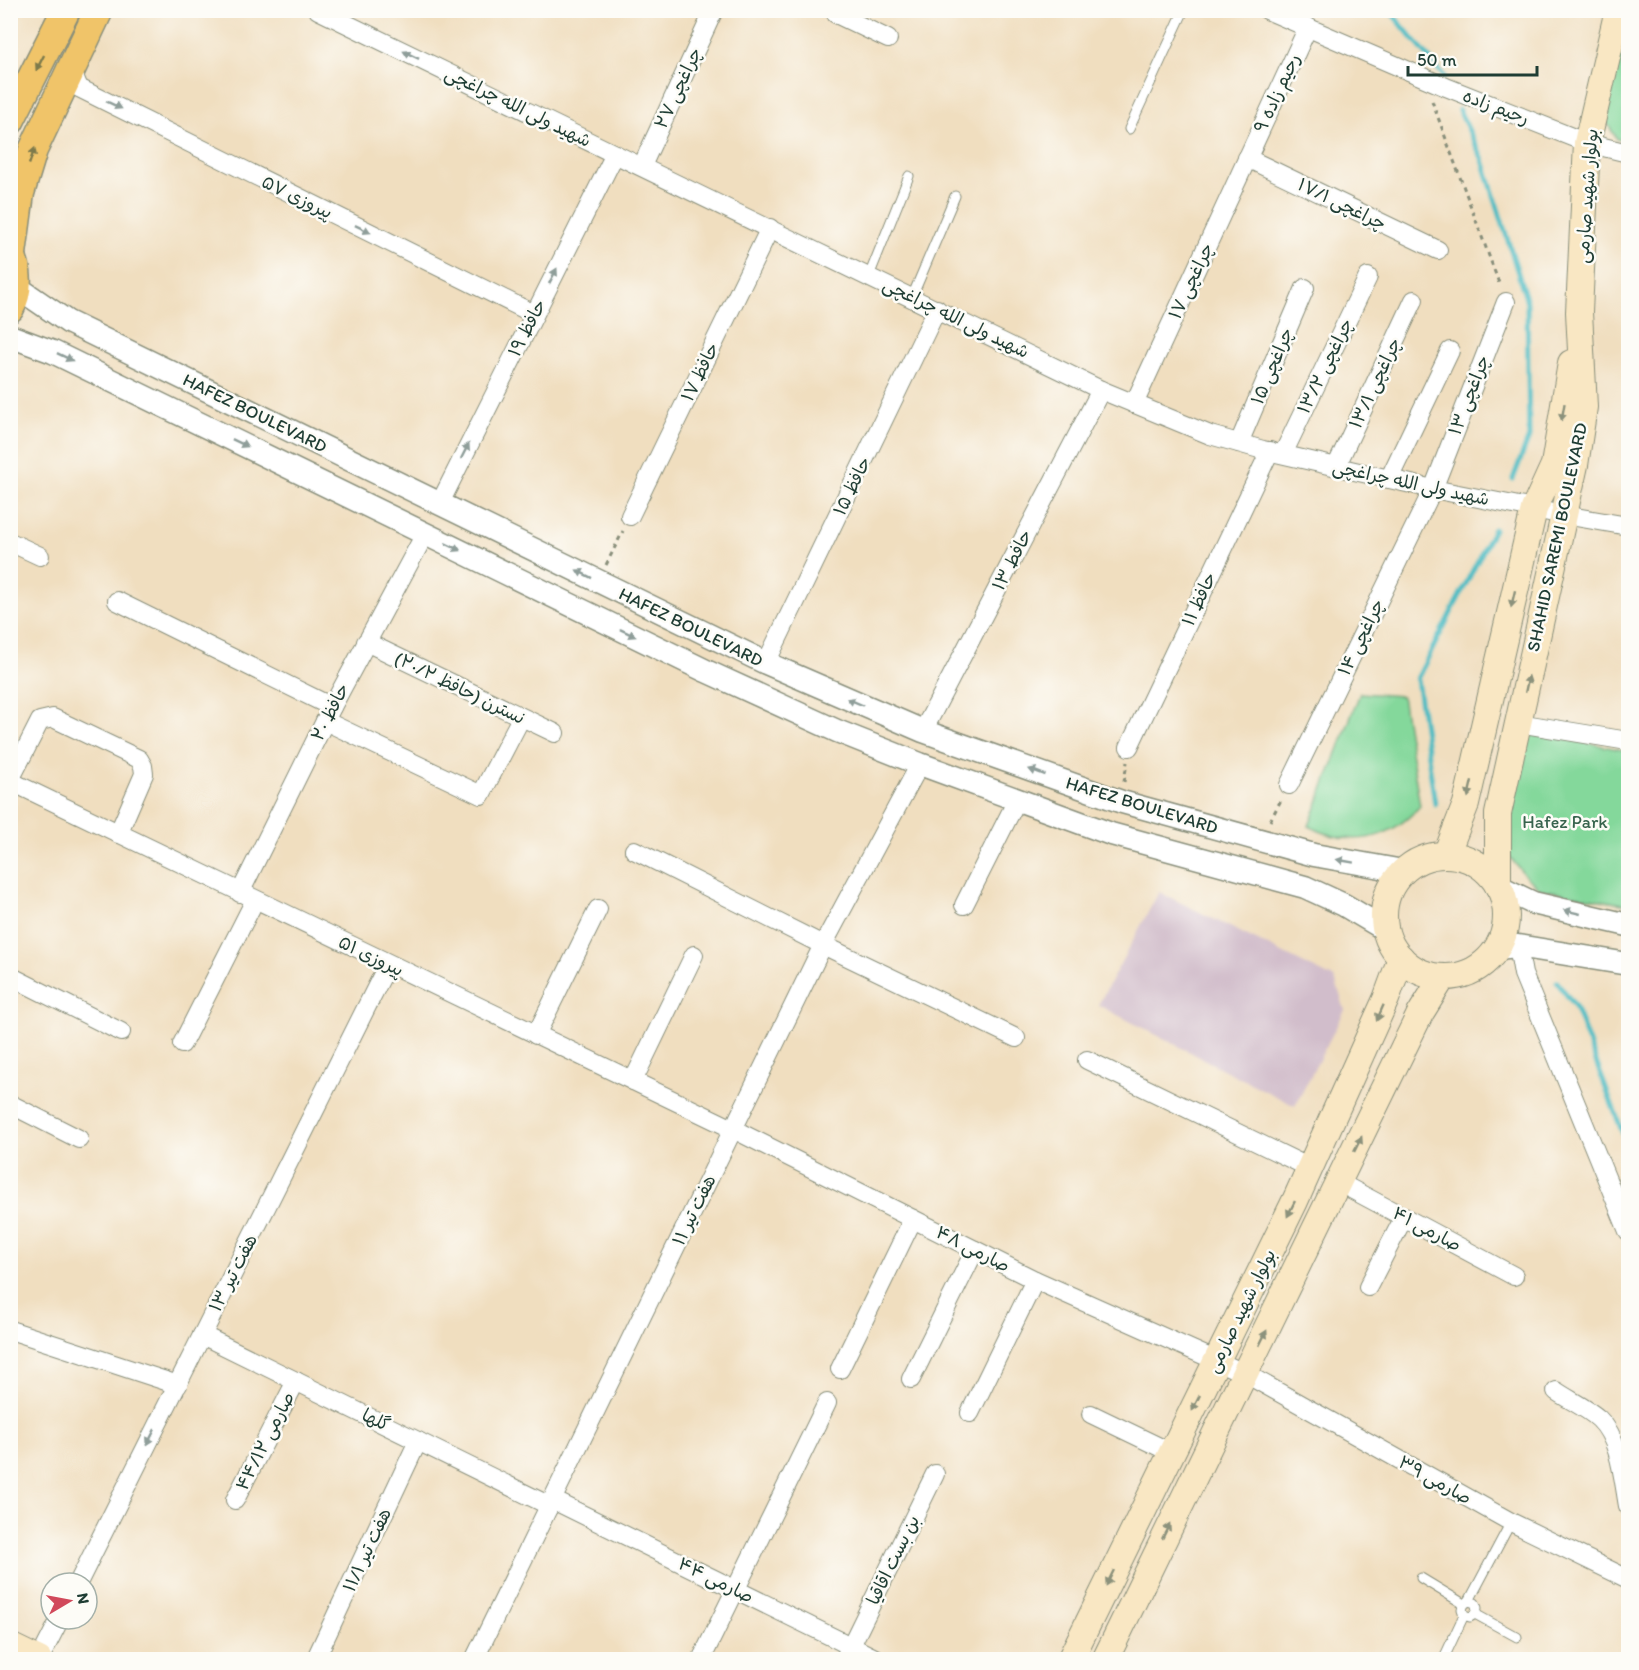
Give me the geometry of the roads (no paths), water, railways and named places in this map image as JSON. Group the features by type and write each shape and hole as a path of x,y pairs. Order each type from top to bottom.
{"main road":[{"path":"10,122 66,10"},
{"path":"14,298 16,270 11,253 20,193 33,150 99,10"},
{"name":"بولوار شهید صارمی","path":"1579,312 1587,143 1618,10"},
{"name":"SHAHID SAREMI BOULEVARD","path":"1446,855 1466,804 1534,509 1554,465 1579,312"},
{"name":"SHAHID SAREMI BOULEVARD","path":"1498,886 1498,814 1575,465 1584,407 1579,312"},
{"path":"1446,855 1462,857 1477,864 1489,873 1498,886 1504,901 1506,917 1503,933 1508,947 1474,970 1443,977 1413,968 1401,958 1391,945 1384,914 1386,898 1403,871 1415,862 1430,856 1446,855"},
{"name":"بولوار شهید صارمی","path":"1070,1659 1310,1168 1386,999 1401,958"},
{"name":"بولوار شهید صارمی","path":"1105,1659 1183,1496 1340,1183 1420,1014 1443,977"},
{"path":"10,1646 39,1659"}],"street":[{"name":"شهید ولی الله چراغچی","path":"318,10 1101,390 1210,435 1276,453 1433,489 1629,526"},
{"name":"چراغچی ۲۷","path":"642,166 714,10"},
{"path":"838,10 836,14 888,39"},
{"name":"رحیم زاده","path":"1267,10 1424,79 1587,143 1629,153"},
{"name":"رحیم زاده ۹","path":"1247,158 1308,27"},
{"name":"پیروزی ۵۷","path":"71,69 79,88 534,314"},
{"name":"حافظ ۱۹","path":"440,503 615,153"},
{"name":"چراغچی ۱۷/۱","path":"1247,158 1438,250"},
{"name":"چراغچی ۱۷","path":"1134,404 1247,158"},
{"name":"حافظ ۱۷","path":"630,516 770,228"},
{"name":"چراغچی ۱۳/۲","path":"1276,453 1368,277"},
{"name":"چراغچی ۱۵","path":"1239,443 1305,288"},
{"name":"HAFEZ BOULEVARD","path":"14,298 68,322 766,663 923,731 1122,802 1314,855 1403,871"},
{"name":"چراغچی ۱۳/۱","path":"1336,467 1414,300"},
{"name":"چراغچی ۱۳","path":"1433,489 1506,302"},
{"name":"حافظ ۱۵","path":"766,663 937,309"},
{"name":"HAFEZ BOULEVARD","path":"10,336 53,352 756,695 837,731 1111,834 1305,888 1344,905 1386,930"},
{"path":"1389,479 1450,351"},
{"name":"حافط ۱۳","path":"923,731 1101,390"},
{"name":"حافظ ۱۱","path":"1129,747 1276,453"},
{"name":"چراغچی ۱۴","path":"1288,785 1433,489"},
{"name":"حافظ ۲۰","path":"182,1044 329,714 425,534"},
{"path":"10,542 40,556"},
{"path":"117,601 481,795 521,718"},
{"name":"نسترن (حافظ ۲۰/۲)","path":"366,642 555,733"},
{"path":"10,781 40,721 46,718 53,718 139,759 144,774 118,834"},
{"path":"1518,723 1629,741"},
{"name":"هفت تیر ۱۱","path":"480,1657 551,1503 823,945 920,764"},
{"name":"پیروزی ۵۱","path":"10,781 733,1129"},
{"path":"963,905 1017,800"},
{"path":"634,850 1016,1038"},
{"path":"1498,886 1533,903 1629,925"},
{"path":"536,1035 598,909"},
{"path":"1508,947 1629,964"},
{"path":"1508,947 1523,974 1629,1231"},
{"path":"633,1081 694,955"},
{"name":"هفت تیر ۱۳","path":"84,1571 388,964"},
{"path":"10,976 121,1032"},
{"path":"1087,1060 1310,1168"},
{"path":"10,1104 79,1139"},
{"name":"صارمی ۴۸","path":"733,1129 1035,1280 1216,1360"},
{"name":"صارمی ۴۱","path":"1340,1183 1514,1276"},
{"path":"1368,1287 1404,1218"},
{"path":"840,1369 914,1219"},
{"path":"911,1379 975,1250"},
{"path":"970,1413 1035,1280"},
{"path":"10,1330 177,1385"},
{"name":"گلها","path":"202,1335 418,1441 551,1503"},
{"name":"صارمی ۳۹","path":"1216,1360 1246,1374 1511,1522 1629,1579"},
{"name":"صارمی ۴۴/۱۲","path":"235,1500 296,1381"},
{"path":"1556,1391 1599,1419 1611,1437 1618,1455 1629,1506"},
{"path":"701,1659 827,1403"},
{"path":"1091,1414 1172,1453"},
{"name":"هفت تیر ۱۱/۱","path":"315,1659 418,1441"},
{"name":"بن بست اقاقیا","path":"847,1653 935,1474"},
{"name":"صارمی ۴۴","path":"551,1503 736,1590 847,1653 879,1659"},
{"path":"39,1659 54,1631"}],"lane":[{"path":"1129,129 1184,10"},
{"path":"869,276 909,176"},
{"path":"912,297 955,196"},
{"path":"1443,1659 1464,1615 1462,1609 1511,1522"},
{"path":"1421,1578 1467,1602 1475,1603 1478,1608 1475,1614 1470,1617 1464,1615"},
{"path":"1475,1614 1517,1637"}],"waterway":[{"path":"1389,10 1444,76"},
{"path":"1459,110 1483,160 1527,302 1529,437 1513,479"},
{"path":"1435,804 1417,679 1494,529"},
{"path":"1557,982 1575,1006 1628,1147"}],"park label":[{"name":"Hafez Park","path":"1565,822"}]}
